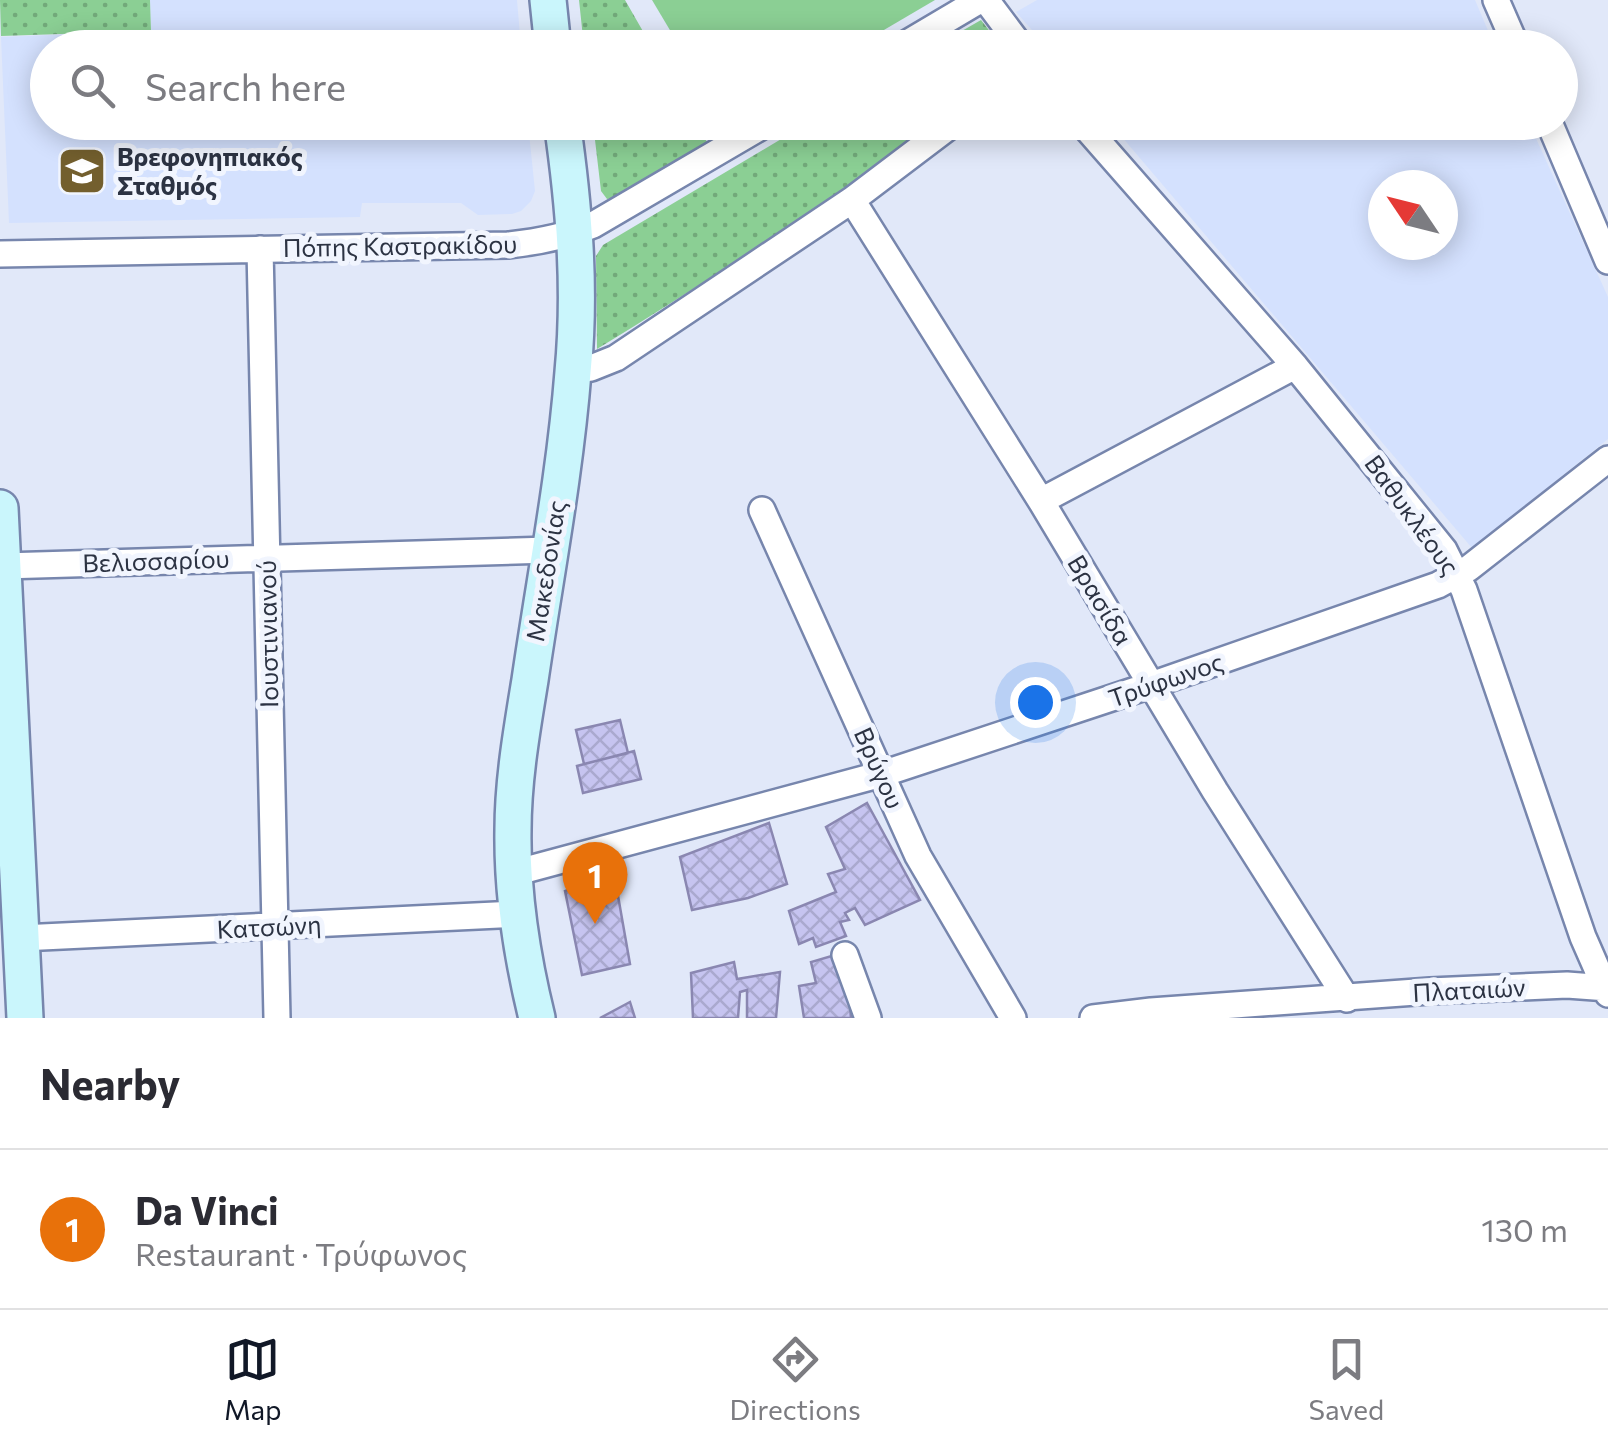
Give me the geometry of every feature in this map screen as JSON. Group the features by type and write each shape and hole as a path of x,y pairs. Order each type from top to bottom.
{"street":[{"path":"548,0 551,30"},
{"path":"930,30 983,0 1007,30"},
{"path":"1496,0 1509,30"},
{"name":"Μακεδονίας","path":"536,1018 518,914 513,828 574,370 576,232 564,140"},
{"name":"Πόπης Καστρακίδου","path":"0,254 533,242 593,225 738,140"},
{"path":"574,370 592,368 616,358 852,200 931,140"},
{"name":"Βαθυκλέους","path":"1096,140 1295,366 1444,550 1458,575 1522,762 1601,961 1607,990"},
{"path":"1557,140 1608,261"},
{"name":"Βρασίδα","path":"852,200 1347,999"},
{"name":"Ιουστινιανού","path":"260,250 277,1018"},
{"path":"1041,501 1295,366"},
{"name":"Τρύφωνος","path":"514,873 882,774 1438,585 1458,575 1608,459"},
{"path":"0,508 25,1018"},
{"name":"Βρύγου","path":"762,510 918,856 1013,1018"},
{"name":"Βελισσαρίου","path":"3,566 549,550"},
{"name":"Κατσώνη","path":"21,938 518,914"},
{"path":"845,955 868,1018"},
{"name":"Πλαταιών","path":"1093,1018 1489,988 1567,985 1607,990"}],"shaded area":[{"path":"150,0 517,0 520,30 151,30"},
{"path":"1037,0 1475,0 1488,30 1032,30 1016,12"},
{"path":"30,36 30,140 530,140 535,191 521,211 512,214 478,215 461,203 362,203 360,217 9,223 1,37"},
{"path":"1124,140 1537,140 1608,297 1608,439 1472,548"}],"green space":[{"path":"0,0 150,0 151,30 30,30 30,35 1,36"},
{"path":"579,0 625,0 642,30 582,30"},
{"path":"652,0 935,0 884,30 670,30"},
{"path":"981,20 989,30 964,30"},
{"path":"595,140 707,142 614,198 607,199 601,191"},
{"path":"779,140 911,140 769,240 597,349 596,256 603,245"}],"building":[{"path":"620,720 628,753 584,764 576,730"},
{"path":"634,751 641,779 583,793 577,766"},
{"path":"867,803 920,900 865,925 855,908 845,913 849,920 840,922 846,936 816,947 813,938 799,944 789,911 836,892 828,874 845,869 826,827"},
{"path":"769,823 787,884 748,898 692,910 680,857"},
{"path":"614,873 630,964 582,975 565,891"},
{"path":"835,955 848,984 851,1018 804,1018 799,986 816,983 811,962"},
{"path":"734,962 737,979 780,972 776,1018 747,1018 747,990 740,992 738,1018 693,1018 691,973"},
{"path":"630,1002 635,1018 600,1018"}],"place":[{"name":"Βρεφονηπιακός Σταθμός","path":"82,171"},
{"name":"Da Vinci","path":"595,924"}]}
